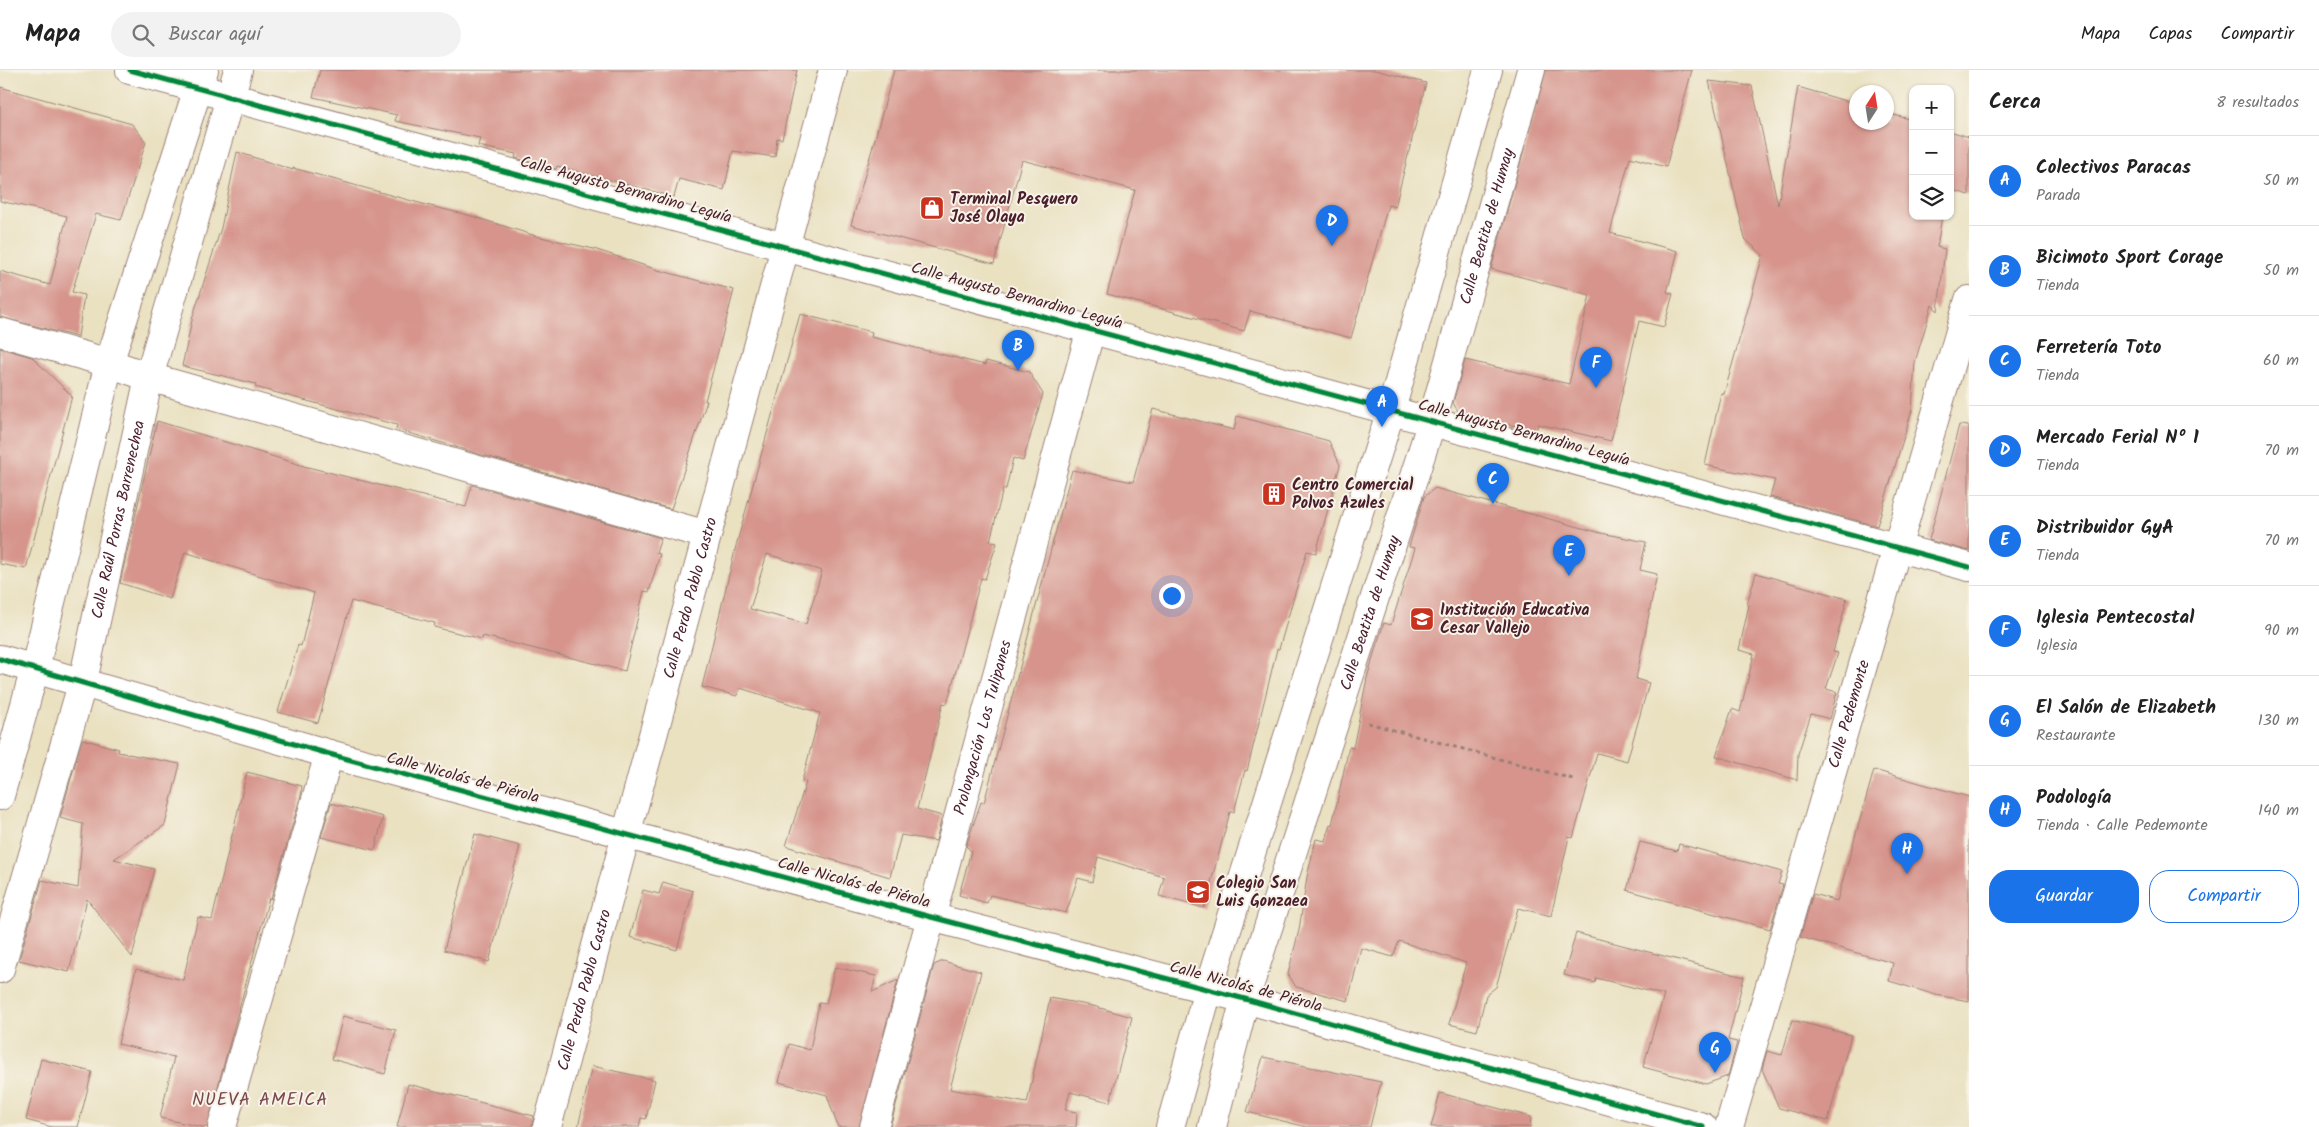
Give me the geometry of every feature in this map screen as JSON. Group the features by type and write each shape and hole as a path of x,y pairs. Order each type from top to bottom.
{"street":[{"name":"Calle Augusto Bernardino Leguía","path":"130,70 201,79 230,96 1969,567"},
{"name":"Calle Raúl Porras Barrenechea","path":"0,969 83,682 149,377 238,70"},
{"name":"Calle Perdo Pablo Castro","path":"546,1127 833,70"},
{"path":"1170,1127 1208,990 1391,410 1488,70"},
{"name":"Calle Beatita de Humay","path":"1212,1127 1245,999 1432,421 1531,70"},
{"path":"0,796 35,668 108,362 201,79"},
{"name":"Calle Pedemonte","path":"1728,1127 1969,300"},
{"name":"Prolongación Los Tulipanes","path":"874,1127 1091,329"},
{"path":"0,332 108,362 149,377 707,535"},
{"name":"Calle Nicolás de Piérola","path":"0,659 329,754 931,917 1245,999 1703,1127"},
{"path":"222,1127 329,754"}],"path":[{"path":"1337,715 1572,779"}],"building":[{"path":"320,70 797,70 782,139 777,138 775,157 733,151 724,190 679,179 674,197 557,166 556,169 515,158 516,154 478,146 480,138 395,121 397,115 313,97"},
{"path":"894,70 1375,70 1426,83 1395,207 1388,205 1351,338 1250,311 1244,331 1107,294 1135,190 1022,160 994,264 851,225"},
{"path":"1546,70 1692,70 1666,167 1630,157 1610,233 1678,251 1667,292 1673,294 1664,327 1639,321 1611,441 1538,424 1536,431 1459,413 1453,403 1465,360 1569,384 1590,295 1491,269"},
{"path":"1709,81 1752,86 1778,205 1798,87 1849,102 1849,130 1894,130 1894,115 1909,119 1909,220 1941,220 1937,247 1945,249 1938,311 1932,305 1915,362 1912,410 1877,526 1770,497 1775,480 1705,465 1721,393 1724,394 1763,255 1745,239"},
{"path":"0,87 132,124 146,142 121,220 96,214 72,292 84,295 78,337 0,317 0,271 50,285 67,216 0,201"},
{"path":"1954,132 1969,137 1969,195 1954,190"},
{"path":"237,152 293,170 293,168 468,215 536,236 594,249 658,270 734,290 705,401 707,401 671,509 396,429 397,425 255,387 256,384 182,366 193,316 221,228"},
{"path":"800,314 872,332 871,337 985,365 986,361 1029,372 1043,394 1023,461 1013,458 1006,489 1003,489 990,541 997,543 985,579 981,578 947,704 943,703 917,809 942,816 936,841 901,835 890,877 786,846 806,782 802,781 820,713 740,688 737,696 702,687 736,546","holes":["767,554 822,571 806,624 750,609"]},
{"path":"0,348 32,357 72,396 26,569 0,564"},
{"path":"1153,409 1234,430 1237,416 1329,441 1340,465 1316,553 1307,551 1279,649 1277,649 1247,771 1245,770 1234,812 1230,812 1204,908 1159,896 1164,877 1098,857 1092,882 1078,878 1066,913 990,895 987,903 959,895 971,851 966,846 981,802 984,803 1072,470 1133,482"},
{"path":"157,421 304,466 466,507 472,485 661,538 656,553 660,554 649,592 644,591 625,671 483,636 482,639 434,627 435,623 351,601 318,723 278,712 298,645 301,646 314,593 185,552 170,599 120,583"},
{"path":"1959,425 1969,426 1969,551 1929,540"},
{"path":"1435,488 1601,533 1646,542 1640,570 1657,574 1636,679 1649,683 1627,761 1597,753 1573,838 1569,837 1551,916 1518,908 1496,987 1486,995 1477,1031 1449,1024 1466,963 1399,941 1393,957 1361,948 1348,1001 1296,987 1288,974 1299,930 1307,877 1316,839 1326,841 1330,824 1332,825 1349,747 1353,748 1367,678 1376,647 1384,623 1391,625 1415,548 1409,547 1424,497"},
{"path":"1756,573 1847,599 1833,652 1838,653 1826,689 1837,692 1830,719 1811,714 1798,754 1797,780 1716,756 1732,709 1740,712 1754,654 1739,650 1749,605 1747,604"},
{"path":"82,739 119,749 118,752 180,764 165,825 114,859 154,869 132,957 87,899 69,972 19,960 42,880 78,888 83,824 60,818"},
{"path":"1874,770 1969,797 1969,1001 1936,995 1889,981 1893,963 1800,937 1813,894 1837,901"},
{"path":"247,772 302,786 301,795 271,899 269,898 207,1127 202,1127 160,1118 174,1057 118,1044 136,969 183,980 198,917 212,920"},
{"path":"331,803 383,817 375,850 321,837"},
{"path":"475,834 520,846 489,962 444,950"},
{"path":"1640,842 1677,851 1679,844 1782,872 1778,884 1783,885 1770,929 1627,890"},
{"path":"663,882 693,891 677,950 630,937 643,890 659,894"},
{"path":"1576,933 1744,977 1728,1040 1737,1042 1728,1076 1706,1084 1643,1067 1664,995 1596,978 1595,983 1564,975"},
{"path":"943,961 981,972 950,1089 1027,1103 1050,998 1093,1006 1132,1017 1110,1102 1070,1092 1065,1110 1077,1112 1076,1127 890,1127 934,965"},
{"path":"835,967 876,976 872,992 898,980 859,1127 838,1127 827,1095 779,1082 789,1044 810,1050 819,1003 826,1004"},
{"path":"343,1016 396,1030 385,1074 332,1059"},
{"path":"1792,1020 1851,1035 1828,1121 1779,1108 1762,1069 1767,1051 1782,1055"},
{"path":"1263,1057 1381,1082 1370,1127 1307,1127 1247,1112"},
{"path":"41,1059 92,1072 78,1127 52,1127 26,1120"},
{"path":"592,1066 655,1080 646,1119 641,1118 639,1127 578,1127"},
{"path":"408,1084 534,1116 532,1127 397,1127"},
{"path":"1440,1093 1531,1117 1530,1127 1431,1127"}],"cycle path":[{"path":"130,70 1969,567"},
{"path":"0,659 329,754 931,917 1245,999 1703,1127"}],"place":[{"name":"Terminal Pesquero José Olaya","path":"932,208"},
{"name":"Mercado Ferial Nº 1","path":"1332,246"},
{"name":"Bicimoto Sport Corage","path":"1018,371"},
{"name":"Iglesia Pentecostal","path":"1596,388"},
{"name":"Colectivos Paracas","path":"1382,427"},
{"name":"Centro Comercial Polvos Azules","path":"1274,494"},
{"name":"Ferretería Toto","path":"1493,504"},
{"name":"Distribuidor GyA","path":"1569,576"},
{"name":"Institución Educativa Cesar Vallejo","path":"1422,619"},
{"name":"Podología","path":"1907,874"},
{"name":"Colegio San Luis Gonzaea","path":"1198,892"},
{"name":"El Salón de Elizabeth","path":"1715,1073"}],"district":[{"name":"NUEVA AMEICA","path":"260,1100"}]}
